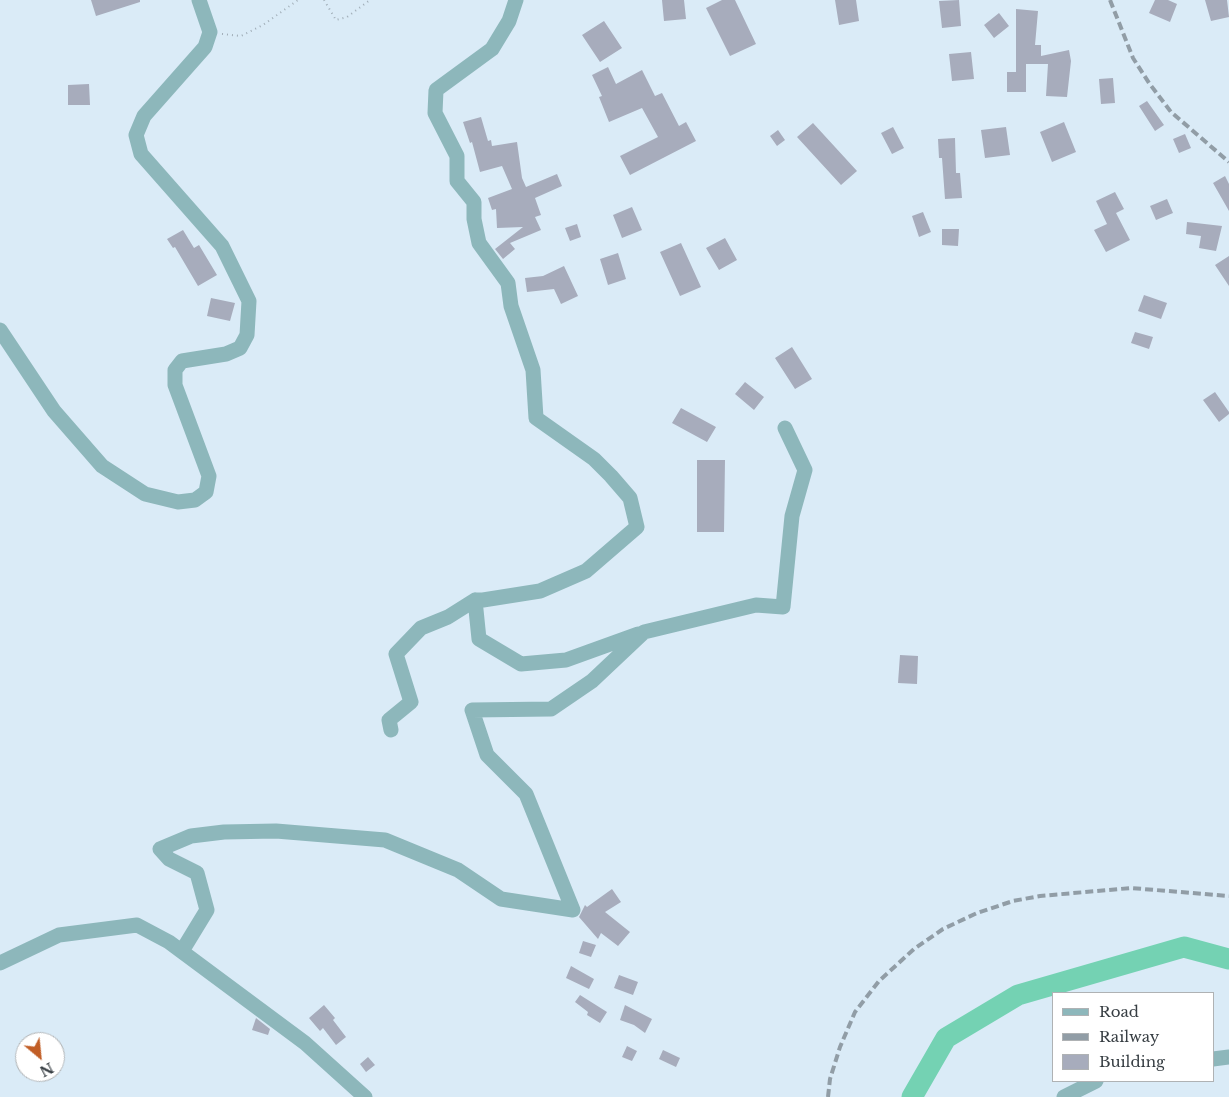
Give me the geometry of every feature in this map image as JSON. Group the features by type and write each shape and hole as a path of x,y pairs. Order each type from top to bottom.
{"street":[{"path":"0,330 54,411 102,466 145,494 178,502 195,500 206,492 209,476 175,385 174,370 182,360 226,354 240,348 247,335 249,301 222,246 141,154 136,135 144,116 205,47 210,32 199,0"},
{"path":"391,730 389,720 411,702 396,654 421,628 448,617 475,600 540,591 586,571 637,527 630,498 611,476 594,459 536,418 533,370 511,306 508,283 479,243 474,219 474,202 457,181 457,156 434,113 436,90 492,49 509,21 516,0"},
{"path":"475,600 479,638 521,664 566,660 644,632 756,605 782,607 792,516 805,470 785,428"},
{"path":"182,951 207,910 197,873 169,859 160,849 191,836 224,832 276,831 385,840 458,870 501,899 573,910 526,794 487,755 472,710 551,710 592,681 644,632"},
{"path":"0,963 58,934 137,925 182,951 305,1043 365,1097"},
{"path":"1214,1059 1229,1057"},
{"path":"1064,1097 1094,1082"}],"path":[{"path":"210,32 242,36 263,25 298,0"},
{"path":"324,0 336,20 347,17 370,0"}],"building":[{"path":"91,0 140,0 140,2 96,16"},
{"path":"662,0 684,0 686,19 664,21"},
{"path":"722,0 735,0 756,44 730,56 706,8"},
{"path":"835,0 856,0 859,21 839,25"},
{"path":"959,0 961,26 942,28 939,1"},
{"path":"1155,0 1168,0 1177,4 1170,22 1149,13"},
{"path":"1205,0 1227,0 1229,17 1211,21"},
{"path":"1016,9 1038,11 1035,45 1041,45 1041,56 1069,50 1071,61 1067,97 1046,96 1048,64 1026,64 1026,92 1007,92 1007,72 1016,72"},
{"path":"999,13 1009,26 994,38 984,25"},
{"path":"604,21 622,48 600,62 582,35"},
{"path":"971,52 974,79 952,81 949,54"},
{"path":"608,67 616,84 642,70 655,96 662,93 679,126 686,122 696,141 630,175 620,156 658,137 642,108 609,122 599,97 602,96 592,75"},
{"path":"1113,78 1115,103 1101,104 1099,79"},
{"path":"89,84 90,105 68,105 68,85"},
{"path":"1147,101 1164,125 1155,131 1139,106"},
{"path":"481,117 488,141 491,140 492,146 517,142 522,178 526,187 557,174 562,186 535,198 541,215 535,217 541,230 510,243 515,249 503,259 495,249 523,227 497,228 496,209 492,210 488,198 512,189 502,166 480,172 472,142 470,143 463,122"},
{"path":"1064,122 1076,152 1052,162 1040,132"},
{"path":"813,123 857,171 841,185 797,137"},
{"path":"893,127 904,148 892,154 881,133"},
{"path":"1006,127 1010,155 985,158 981,130"},
{"path":"778,130 785,140 777,146 770,136"},
{"path":"1185,134 1191,148 1179,153 1173,139"},
{"path":"955,138 956,173 960,173 962,198 945,199 942,158 939,158 938,139"},
{"path":"1225,176 1229,184 1229,211 1213,183"},
{"path":"1115,192 1124,209 1116,213 1130,240 1106,252 1094,230 1107,224 1096,201"},
{"path":"1167,199 1173,213 1156,220 1150,206"},
{"path":"632,207 642,230 622,238 613,215"},
{"path":"923,212 931,232 919,237 912,216"},
{"path":"1187,222 1222,226 1216,251 1199,248 1201,236 1186,234"},
{"path":"577,224 581,237 570,241 565,228"},
{"path":"942,229 959,229 958,246 942,245"},
{"path":"183,230 194,248 199,245 217,275 198,286 175,247 173,248 167,239"},
{"path":"725,238 737,260 719,270 706,248"},
{"path":"681,243 701,287 680,296 660,252"},
{"path":"618,253 626,279 608,285 600,259"},
{"path":"1229,256 1229,286 1215,265"},
{"path":"564,266 578,296 561,304 554,289 527,292 525,278 543,276"},
{"path":"1144,295 1167,303 1161,319 1138,311"},
{"path":"211,298 235,303 230,321 207,316"},
{"path":"1135,332 1153,337 1149,349 1131,343"},
{"path":"792,347 812,379 795,389 775,358"},
{"path":"745,382 764,397 754,410 735,394"},
{"path":"1215,392 1229,412 1219,422 1203,400"},
{"path":"681,408 716,427 707,442 672,423"},
{"path":"697,460 725,460 724,532 697,532"},
{"path":"900,655 918,656 917,684 898,683"},
{"path":"612,889 621,902 605,912 630,932 618,946 601,933 598,939 579,917 585,905 587,907"},
{"path":"583,941 596,945 591,957 579,953"},
{"path":"571,966 594,979 589,989 566,978"},
{"path":"619,975 638,982 633,995 614,988"},
{"path":"580,995 607,1012 600,1023 587,1015 588,1012 575,1002"},
{"path":"324,1005 335,1018 333,1020 346,1037 336,1045 323,1028 320,1031 309,1018"},
{"path":"625,1005 652,1019 645,1033 634,1025 620,1020"},
{"path":"256,1018 270,1029 268,1035 252,1030"},
{"path":"627,1046 637,1051 632,1061 622,1057"},
{"path":"663,1050 680,1058 676,1067 659,1059"},
{"path":"368,1057 375,1065 366,1072 360,1064"}],"waterway":[{"path":"912,1097 946,1038 1018,995 1184,947 1229,959"}],"railway":[{"path":"1110,0 1133,58 1149,83 1171,112 1229,162"},
{"path":"828,1097 830,1079 840,1047 855,1012 879,981 914,949 943,929 977,913 1013,901 1040,896 1131,888 1229,896"}]}
